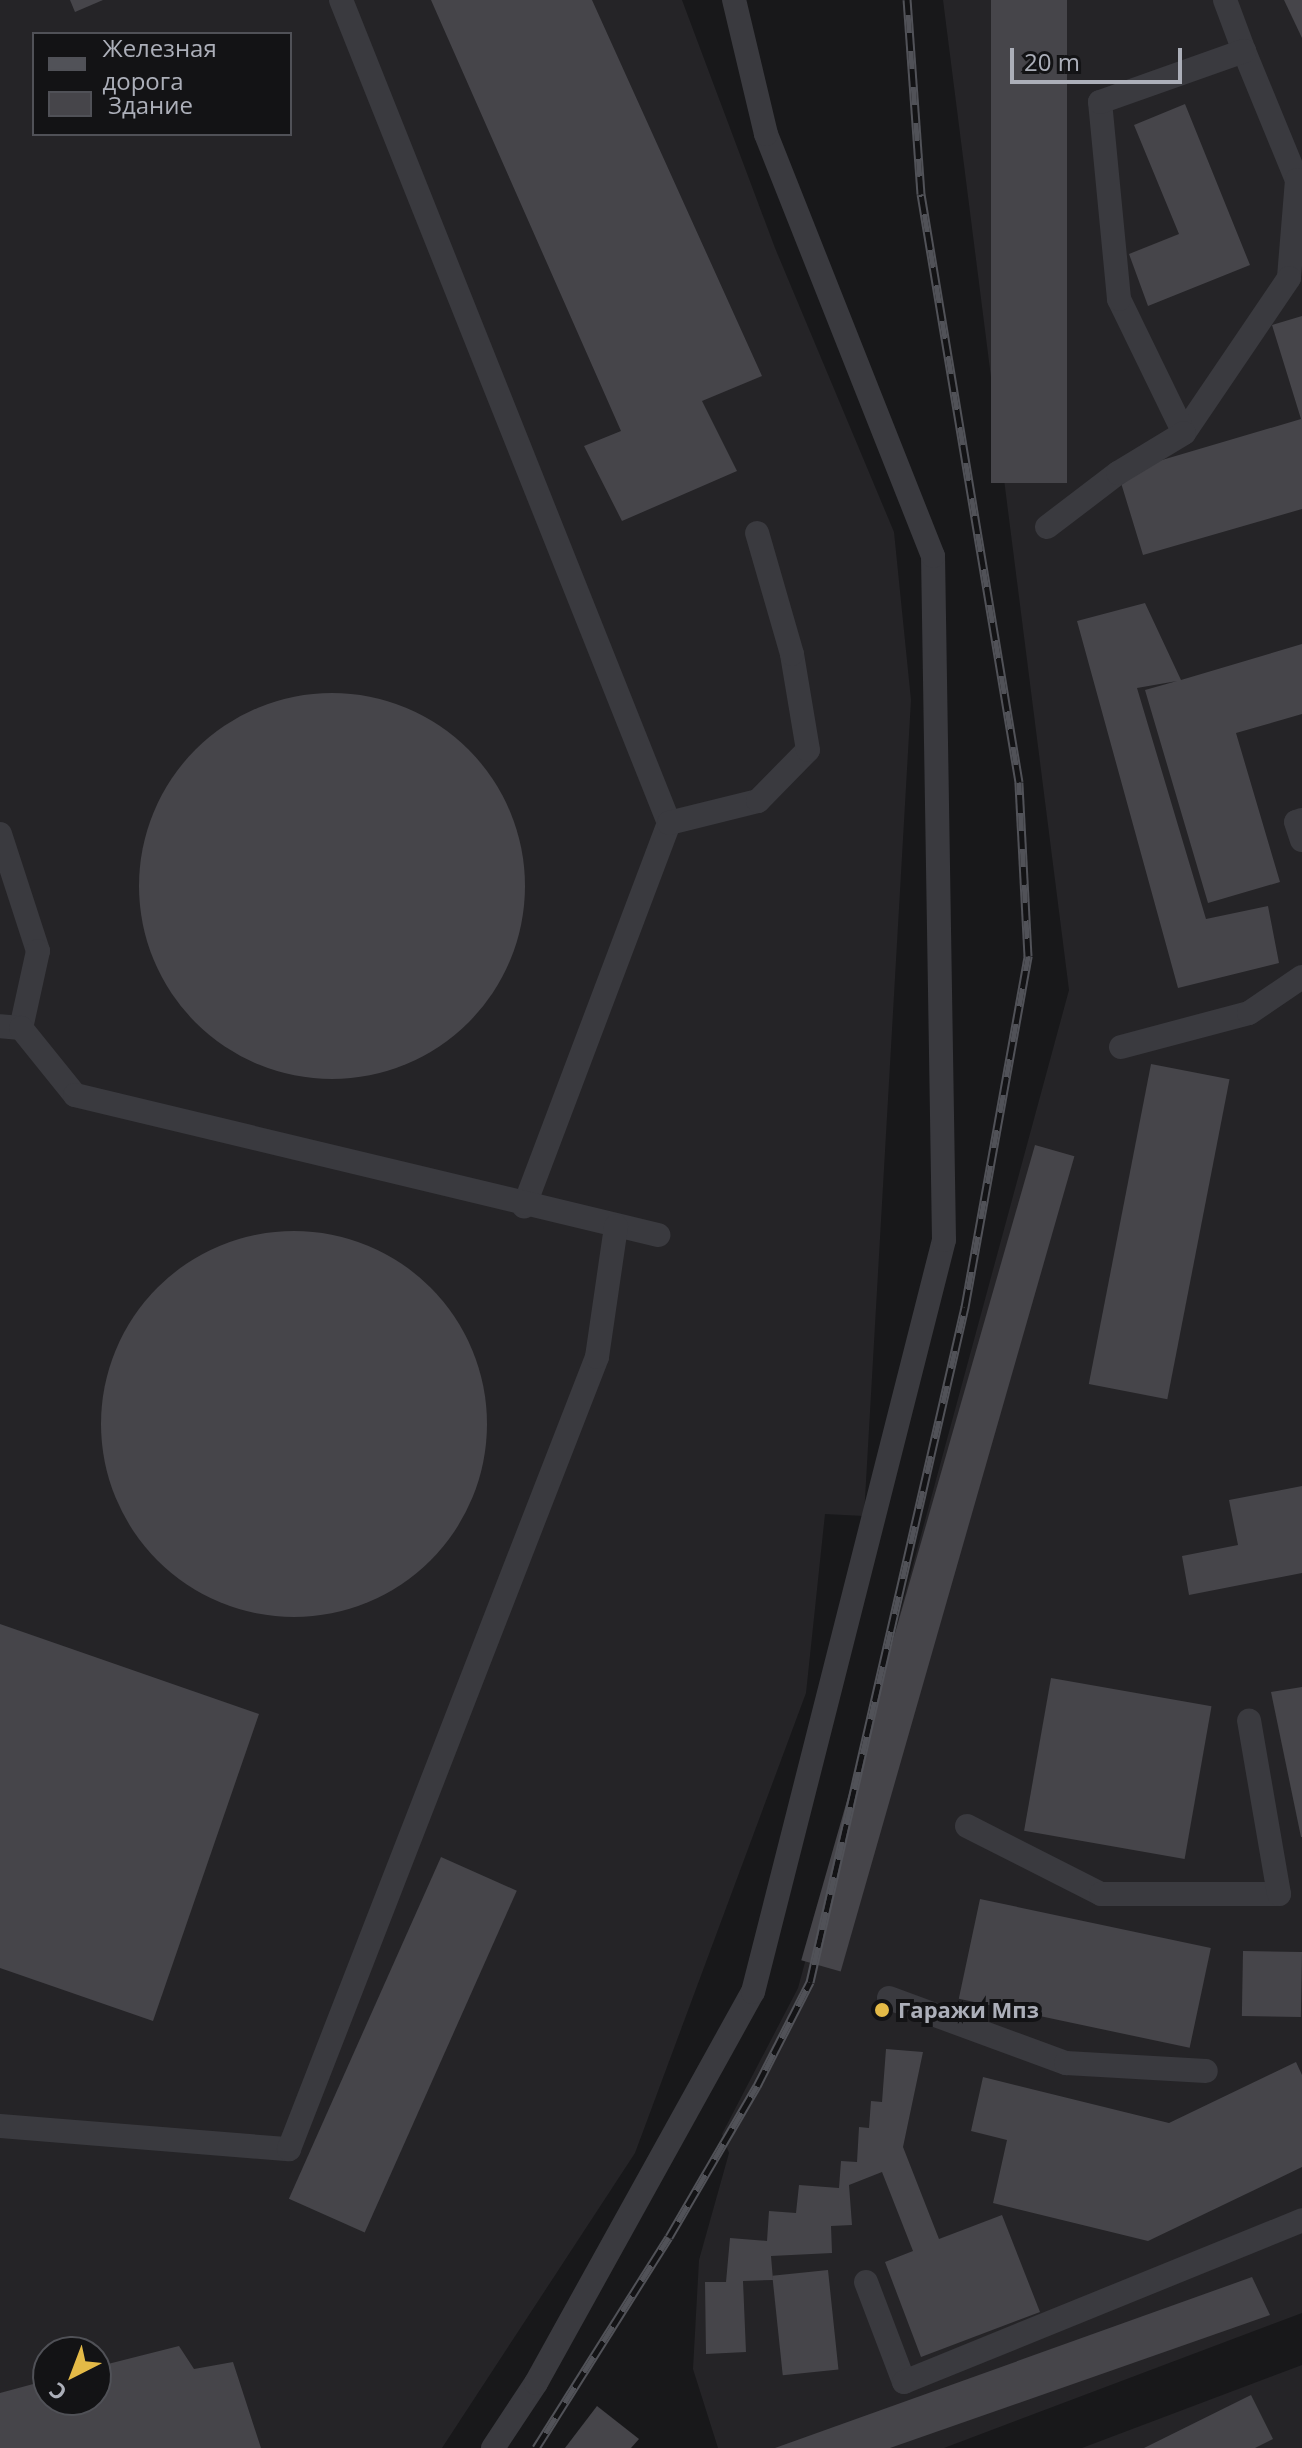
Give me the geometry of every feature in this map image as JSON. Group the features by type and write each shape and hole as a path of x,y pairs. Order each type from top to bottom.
{"lane":[{"path":"341,0 669,823 524,1206"},
{"path":"493,2448 536,2383 753,1992 944,1240 933,556 766,134 734,0"},
{"path":"1047,527 1118,473 1184,433 1289,278 1297,180 1225,0"},
{"path":"1184,433 1119,299 1100,102 1244,51"},
{"path":"669,823 758,801 808,750 792,654 757,533"},
{"path":"1302,820 1296,822 1302,840"},
{"path":"0,834 38,951 10,1027 75,1095 524,1206 658,1235"},
{"path":"1121,1047 1249,1013 1302,977"},
{"path":"1,2133 289,2149 597,1357 616,1226"},
{"path":"967,1826 1101,1894 1279,1894 1249,1721"},
{"path":"889,1998 1066,2063 1206,2071"},
{"path":"866,2282 904,2382 1302,2220"}],"shaded area":[{"path":"0,0 682,0 775,248 894,532 911,700 864,1516 825,1514 806,1693 635,2153 442,2448 0,2448"},
{"path":"943,0 1302,0 1302,2313 944,2448 718,2448 693,2369 699,2260 729,2153 722,2134 798,1988 1069,990"},
{"path":"1302,2365 1302,2448 1082,2448"}],"building":[{"path":"70,0 103,0 75,12"},
{"path":"431,0 592,0 762,376 702,401 737,471 622,521 584,446 621,431"},
{"path":"991,0 1067,0 1067,483 991,483"},
{"path":"1284,0 1302,0 1302,38"},
{"path":"1185,104 1250,265 1148,306 1129,254 1179,234 1134,125"},
{"path":"1302,316 1302,509 1143,555 1118,473 1301,419 1272,325"},
{"path":"1145,603 1181,680 1302,644 1302,714 1236,733 1280,882 1208,903 1145,690 1177,681 1137,688 1206,919 1268,906 1279,963 1178,988 1077,621"},
{"path":"332,693 370,697 406,708 439,725 469,749 493,779 510,812 521,848 525,886 521,924 510,960 493,993 469,1023 439,1047 406,1064 370,1075 332,1079 294,1075 258,1064 225,1047 195,1023 171,993 154,960 143,924 139,886 143,848 154,812 171,779 195,749 225,725 258,708 294,697"},
{"path":"1151,1064 1230,1079 1167,1399 1089,1384"},
{"path":"1035,1145 1074,1156 841,1971 801,1960"},
{"path":"294,1231 332,1235 368,1246 401,1263 431,1287 455,1317 472,1350 483,1386 487,1424 483,1462 472,1498 455,1531 431,1561 401,1585 368,1602 332,1613 294,1617 256,1613 220,1602 187,1585 157,1561 133,1531 116,1498 105,1462 101,1424 105,1386 116,1350 133,1317 157,1287 187,1263 220,1246 256,1235"},
{"path":"1302,1486 1302,1573 1189,1595 1182,1556 1238,1545 1229,1500"},
{"path":"0,1624 259,1714 153,2021 0,1968"},
{"path":"1051,1678 1212,1706 1185,1859 1024,1831"},
{"path":"1302,1687 1302,1837 1301,1837 1271,1692"},
{"path":"441,1857 517,1891 365,2232 289,2199"},
{"path":"980,1899 1211,1948 1190,2048 959,1999"},
{"path":"1243,1951 1302,1952 1301,2017 1242,2016"},
{"path":"886,2049 923,2052 903,2147 939,2239 1002,2215 1040,2312 921,2357 885,2262 913,2251 882,2172 849,2185 852,2225 831,2226 832,2253 771,2256 773,2280 743,2281 746,2352 706,2354 705,2282 726,2282 730,2238 767,2241 769,2211 796,2213 799,2185 839,2188 841,2161 857,2162 859,2127 869,2128 871,2101 882,2102"},
{"path":"1296,2062 1302,2075 1302,2167 1148,2241 993,2203 1007,2140 971,2131 983,2077 1169,2123"},
{"path":"828,2270 838,2369 783,2375 772,2276"},
{"path":"1252,2277 1270,2315 890,2448 775,2448"},
{"path":"179,2346 194,2369 233,2362 261,2448 0,2448 0,2393 32,2384 32,2416 112,2416 112,2363"},
{"path":"1251,2395 1273,2439 1255,2448 1144,2448"},
{"path":"597,2406 639,2439 631,2448 565,2448"}],"railway":[{"path":"536,2448 669,2237 757,2086 810,1982 965,1307 1028,956 1019,782 921,194 907,0"}],"place":[{"name":"Гаражи Мпз","path":"882,2010"}]}
